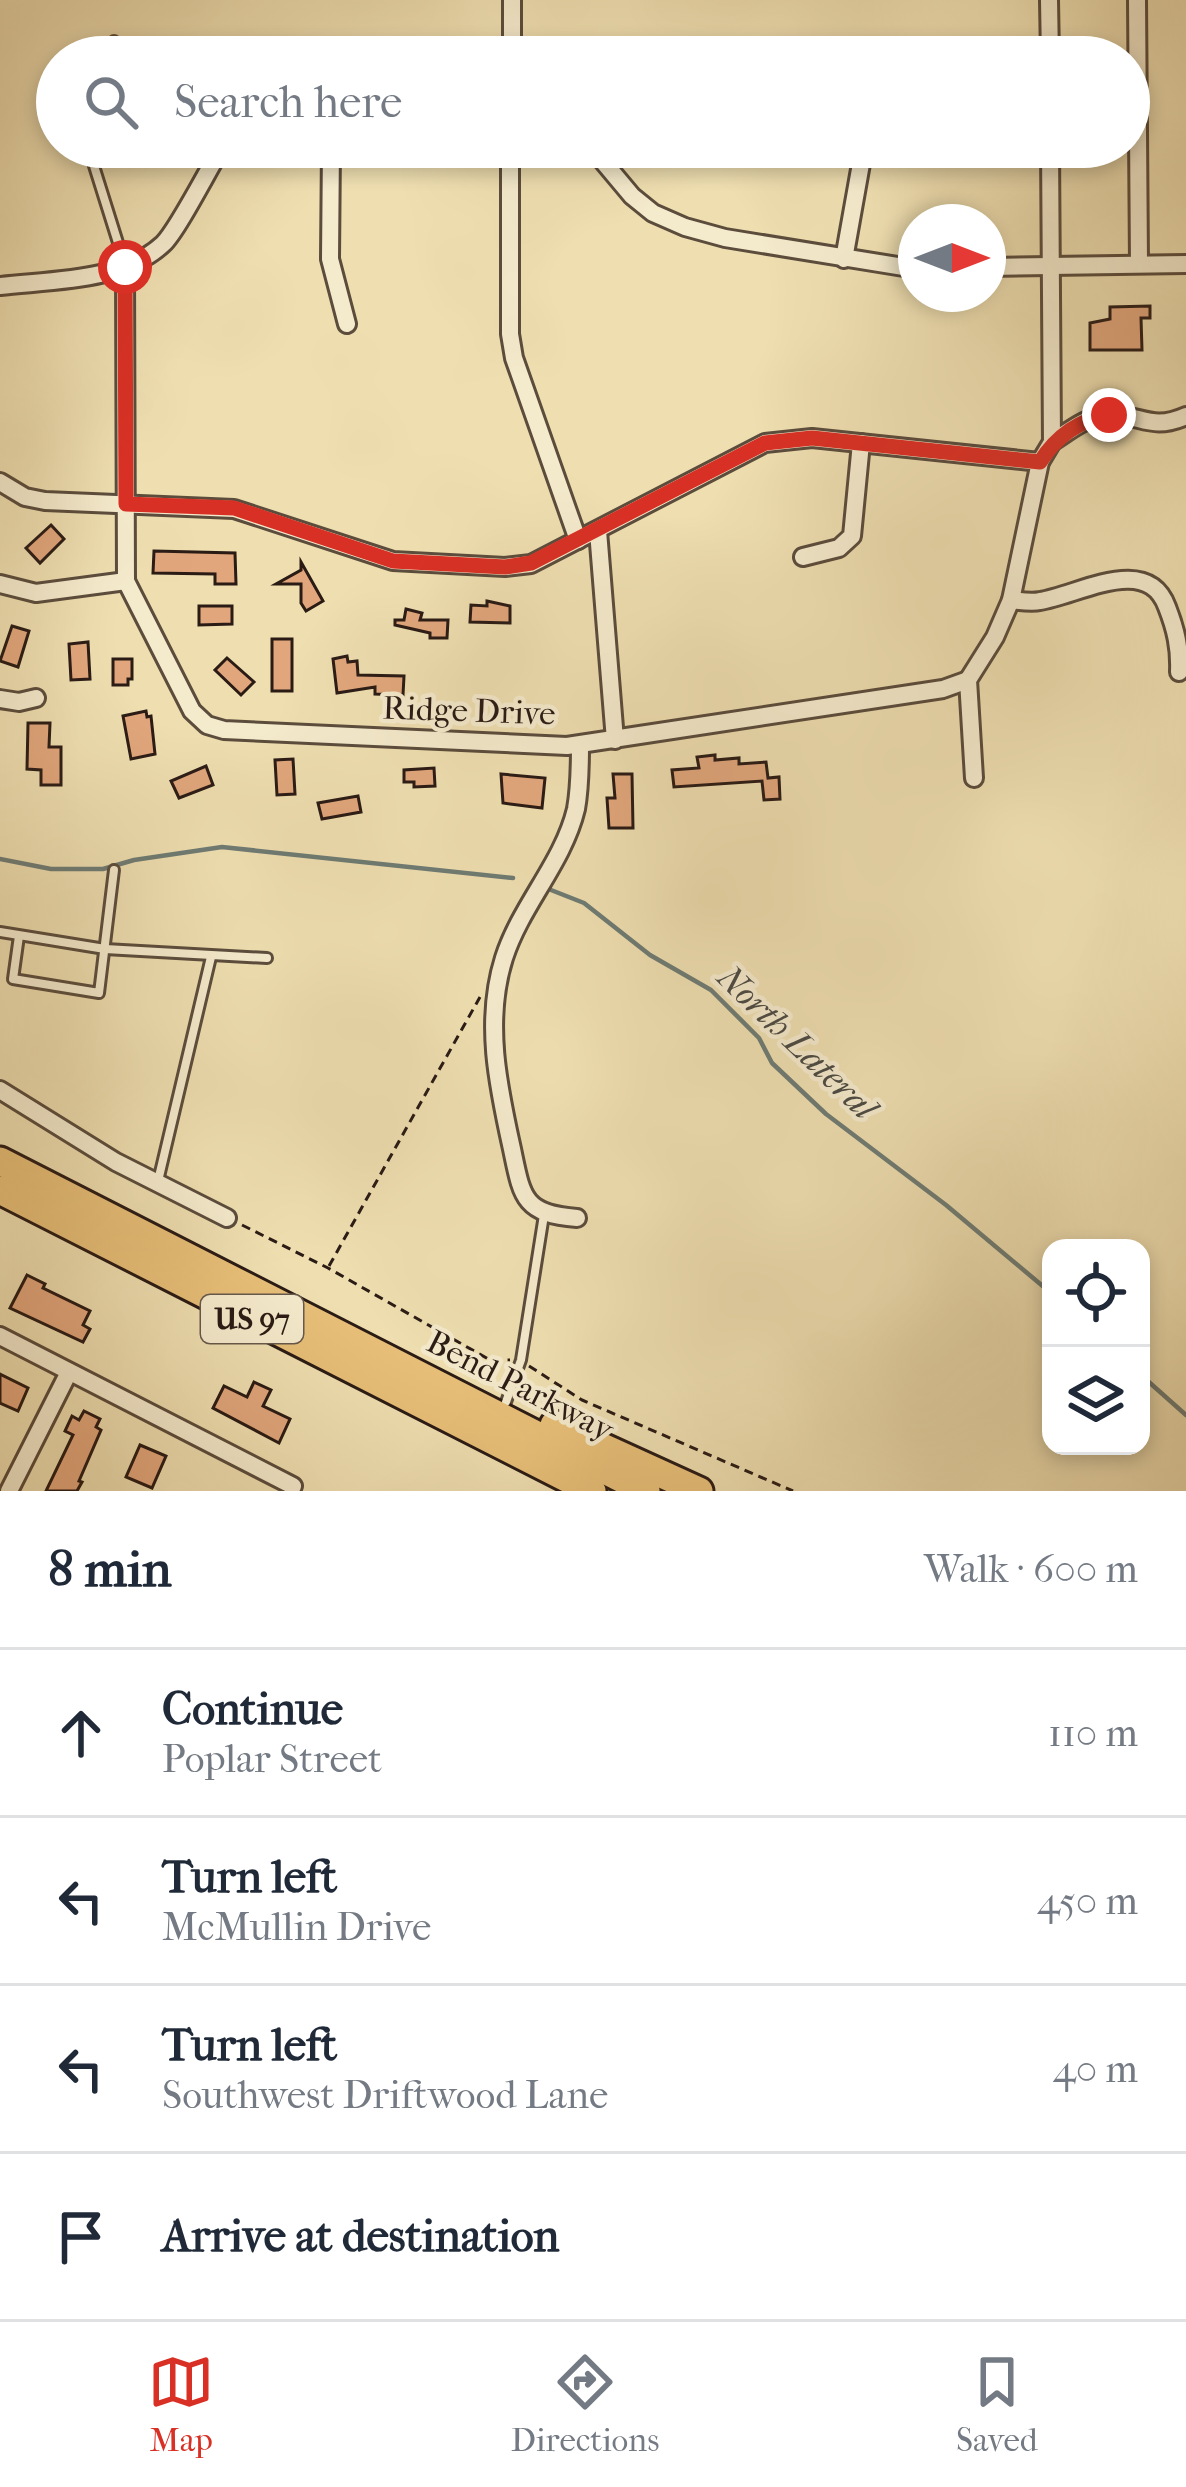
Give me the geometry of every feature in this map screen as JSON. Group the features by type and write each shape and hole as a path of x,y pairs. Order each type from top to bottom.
{"highway":[{"name":"US 97","path":"0,1161 362,1346"},
{"name":"US 97","path":"0,1190 503,1447"},
{"path":"362,1346 428,1368 699,1491"},
{"name":"Bend Parkway","path":"362,1346 646,1491"},
{"path":"503,1447 570,1491"},
{"name":"Bend Parkway","path":"503,1447 592,1491"}],"street":[{"path":"512,0 512,36"},
{"path":"1049,0 1050,36"},
{"path":"1137,0 1137,36"},
{"path":"0,286 125,267 164,243 209,168"},
{"path":"332,168 330,259 347,325"},
{"path":"510,168 514,358 578,540"},
{"path":"611,168 632,196 653,213 686,226 725,238 898,266"},
{"path":"844,259 860,168"},
{"path":"1050,168 1052,442"},
{"path":"1138,168 1139,264"},
{"path":"1006,266 1186,264"},
{"name":"Ridge Drive","path":"125,267 126,581 192,711 207,725 224,730 580,745 943,689 968,680"},
{"path":"974,778 968,680 995,638 1011,600 1040,462 1052,442 1092,418 1109,415 1150,425 1186,416"},
{"path":"0,482 25,497 234,508 393,561 518,566 598,531 765,443 812,438 1040,462"},
{"path":"803,557 838,548 851,536 861,443"},
{"path":"598,531 615,740"},
{"path":"1011,600 1036,602 1117,580 1148,582 1162,592 1178,635 1179,672"},
{"path":"0,584 36,593 126,581"},
{"path":"0,699 35,698"},
{"path":"577,1218 544,1215 532,1207 520,1188 497,1078 494,1026 498,981 520,921 560,850 575,812 580,745"},
{"path":"0,1090 76,1139 227,1218"},
{"path":"0,1336 292,1486"},
{"path":"9,1491 69,1372"}],"lane":[{"path":"95,168 125,267"},
{"path":"19,936 13,979 99,993 114,870"},
{"path":"0,932 105,949 267,958"},
{"path":"157,1183 211,956"},
{"path":"506,1402 520,1360 544,1215"}],"path":[{"path":"328,1268 483,991 498,981"},
{"path":"227,1218 328,1268 490,1360 520,1360 582,1400 793,1491"}],"building":[{"path":"1150,306 1150,318 1141,318 1142,350 1090,350 1090,323 1110,319 1110,307"},
{"path":"51,525 64,539 40,563 26,548"},
{"path":"154,551 235,553 236,584 215,584 215,574 153,573"},
{"path":"301,562 323,601 306,611 301,584 276,584 301,570"},
{"path":"487,601 510,606 510,623 470,622 471,605 487,606"},
{"path":"199,606 232,606 232,624 199,625"},
{"path":"406,609 422,613 420,620 448,620 447,638 430,638 430,633 395,625 395,620 404,620"},
{"path":"12,626 29,631 18,667 0,661"},
{"path":"272,639 292,639 292,691 272,691"},
{"path":"88,642 90,679 71,680 69,644"},
{"path":"347,656 348,662 357,661 358,675 404,676 403,695 375,694 375,687 337,693 333,659"},
{"path":"227,658 254,682 241,695 215,670"},
{"path":"113,659 132,659 128,685 113,685"},
{"path":"146,711 151,716 155,754 131,759 123,716"},
{"path":"28,723 50,723 49,747 61,747 61,785 41,785 41,770 27,769"},
{"path":"715,755 715,760 739,758 739,764 766,762 768,778 779,777 780,799 764,800 762,781 674,787 672,770 699,768 697,757"},
{"path":"293,759 295,794 277,795 275,760"},
{"path":"206,766 213,785 179,798 171,781"},
{"path":"434,768 435,786 414,787 414,782 404,782 404,770"},
{"path":"501,774 545,778 542,808 503,803"},
{"path":"613,774 632,774 633,828 609,828 607,798 615,798"},
{"path":"358,796 361,812 322,819 318,803"},
{"path":"27,1275 90,1311 83,1325 90,1329 83,1342 10,1308"},
{"path":"0,1374 28,1388 18,1411 0,1403"},
{"path":"254,1382 271,1390 263,1406 290,1419 279,1443 213,1408 224,1386 247,1397"},
{"path":"84,1411 100,1419 96,1427 101,1430 82,1482 77,1491 46,1491 73,1435 65,1431 72,1416 79,1420"},
{"path":"140,1445 166,1456 152,1488 126,1477"}],"waterway":[{"name":"North Lateral","path":"0,859 51,869 103,869 222,847 513,878"},
{"name":"North Lateral","path":"551,890 584,903 650,955 711,990 759,1038 772,1063 826,1114 1042,1285"},
{"name":"North Lateral","path":"1150,1383 1186,1415"}],"route":[{"path":"125,267 126,504 234,508 393,561 505,567 531,563 765,443 812,438 1040,462 1052,442 1092,418 1109,415"}]}
